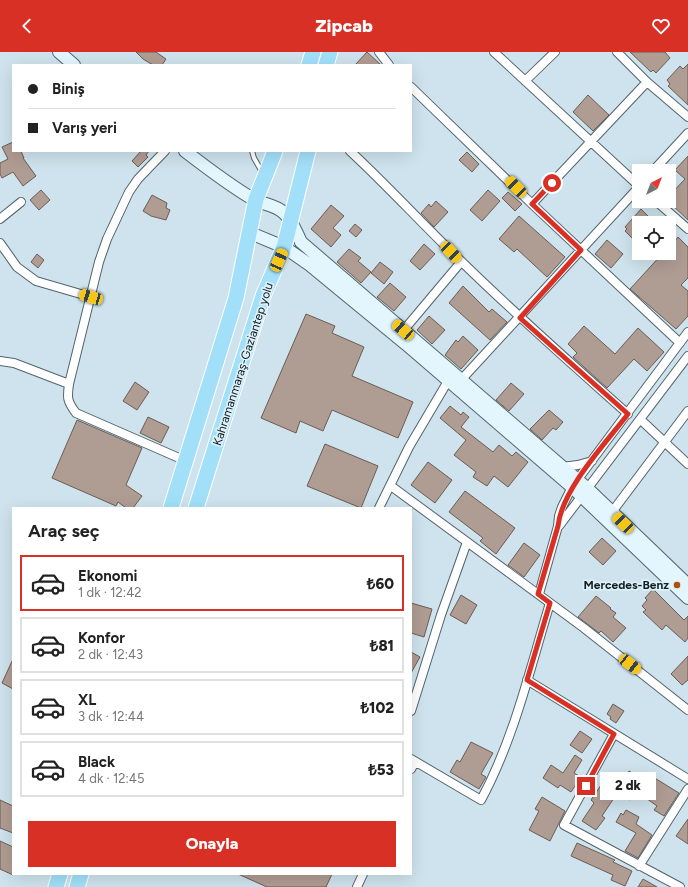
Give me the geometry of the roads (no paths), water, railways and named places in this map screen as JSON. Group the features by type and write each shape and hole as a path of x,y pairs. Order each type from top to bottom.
{"highway":[{"path":"309,64 312,52"},
{"path":"326,64 330,52"},
{"name":"Kahramanmaraş-Gaziantep yolu","path":"171,507 236,298 248,232 256,200 275,152"},
{"name":"Kahramanmaraş-Gaziantep yolu","path":"196,507 263,296 284,247 308,152"},
{"path":"56,887 60,875"},
{"path":"77,887 81,875"}],"street":[{"path":"59,52 73,64"},
{"path":"380,52 388,64"},
{"path":"494,52 632,180"},
{"path":"525,81 555,52"},
{"path":"617,52 647,82 688,117"},
{"path":"532,204 647,82"},
{"path":"412,88 532,204 680,343"},
{"path":"659,164 688,133"},
{"path":"164,152 138,179 116,218 99,262 69,384 67,398 69,405 76,413 186,461"},
{"path":"186,152 232,186 256,200 274,206 286,214 302,242 448,381 585,493 688,598"},
{"path":"351,152 392,191 461,262 520,318 628,414"},
{"path":"461,380 520,318 632,194"},
{"path":"0,219 21,202"},
{"path":"664,208 688,229"},
{"path":"248,232 284,247 383,319 403,330 562,467 575,484"},
{"path":"0,243 17,267 36,282 91,297"},
{"path":"403,330 461,262"},
{"path":"538,594 561,511 575,484 688,332"},
{"path":"558,526 641,420 688,356"},
{"path":"0,361 14,363 69,384"},
{"path":"380,507 409,447 448,381"},
{"path":"612,512 688,411"},
{"path":"641,420 688,464"},
{"path":"562,467 592,461"},
{"path":"391,486 550,603 688,710"},
{"path":"585,493 612,512 688,585"},
{"path":"412,708 441,615 467,542"},
{"path":"412,763 481,800 494,773 518,710 550,603"},
{"path":"527,680 614,734 687,775"},
{"path":"614,734 564,825 680,887"},
{"path":"639,866 688,789"},
{"path":"357,887 363,875"}],"lane":[{"path":"252,152 265,177"}],"place":[{"name":"Mercedes-Benz","path":"677,585"}]}
